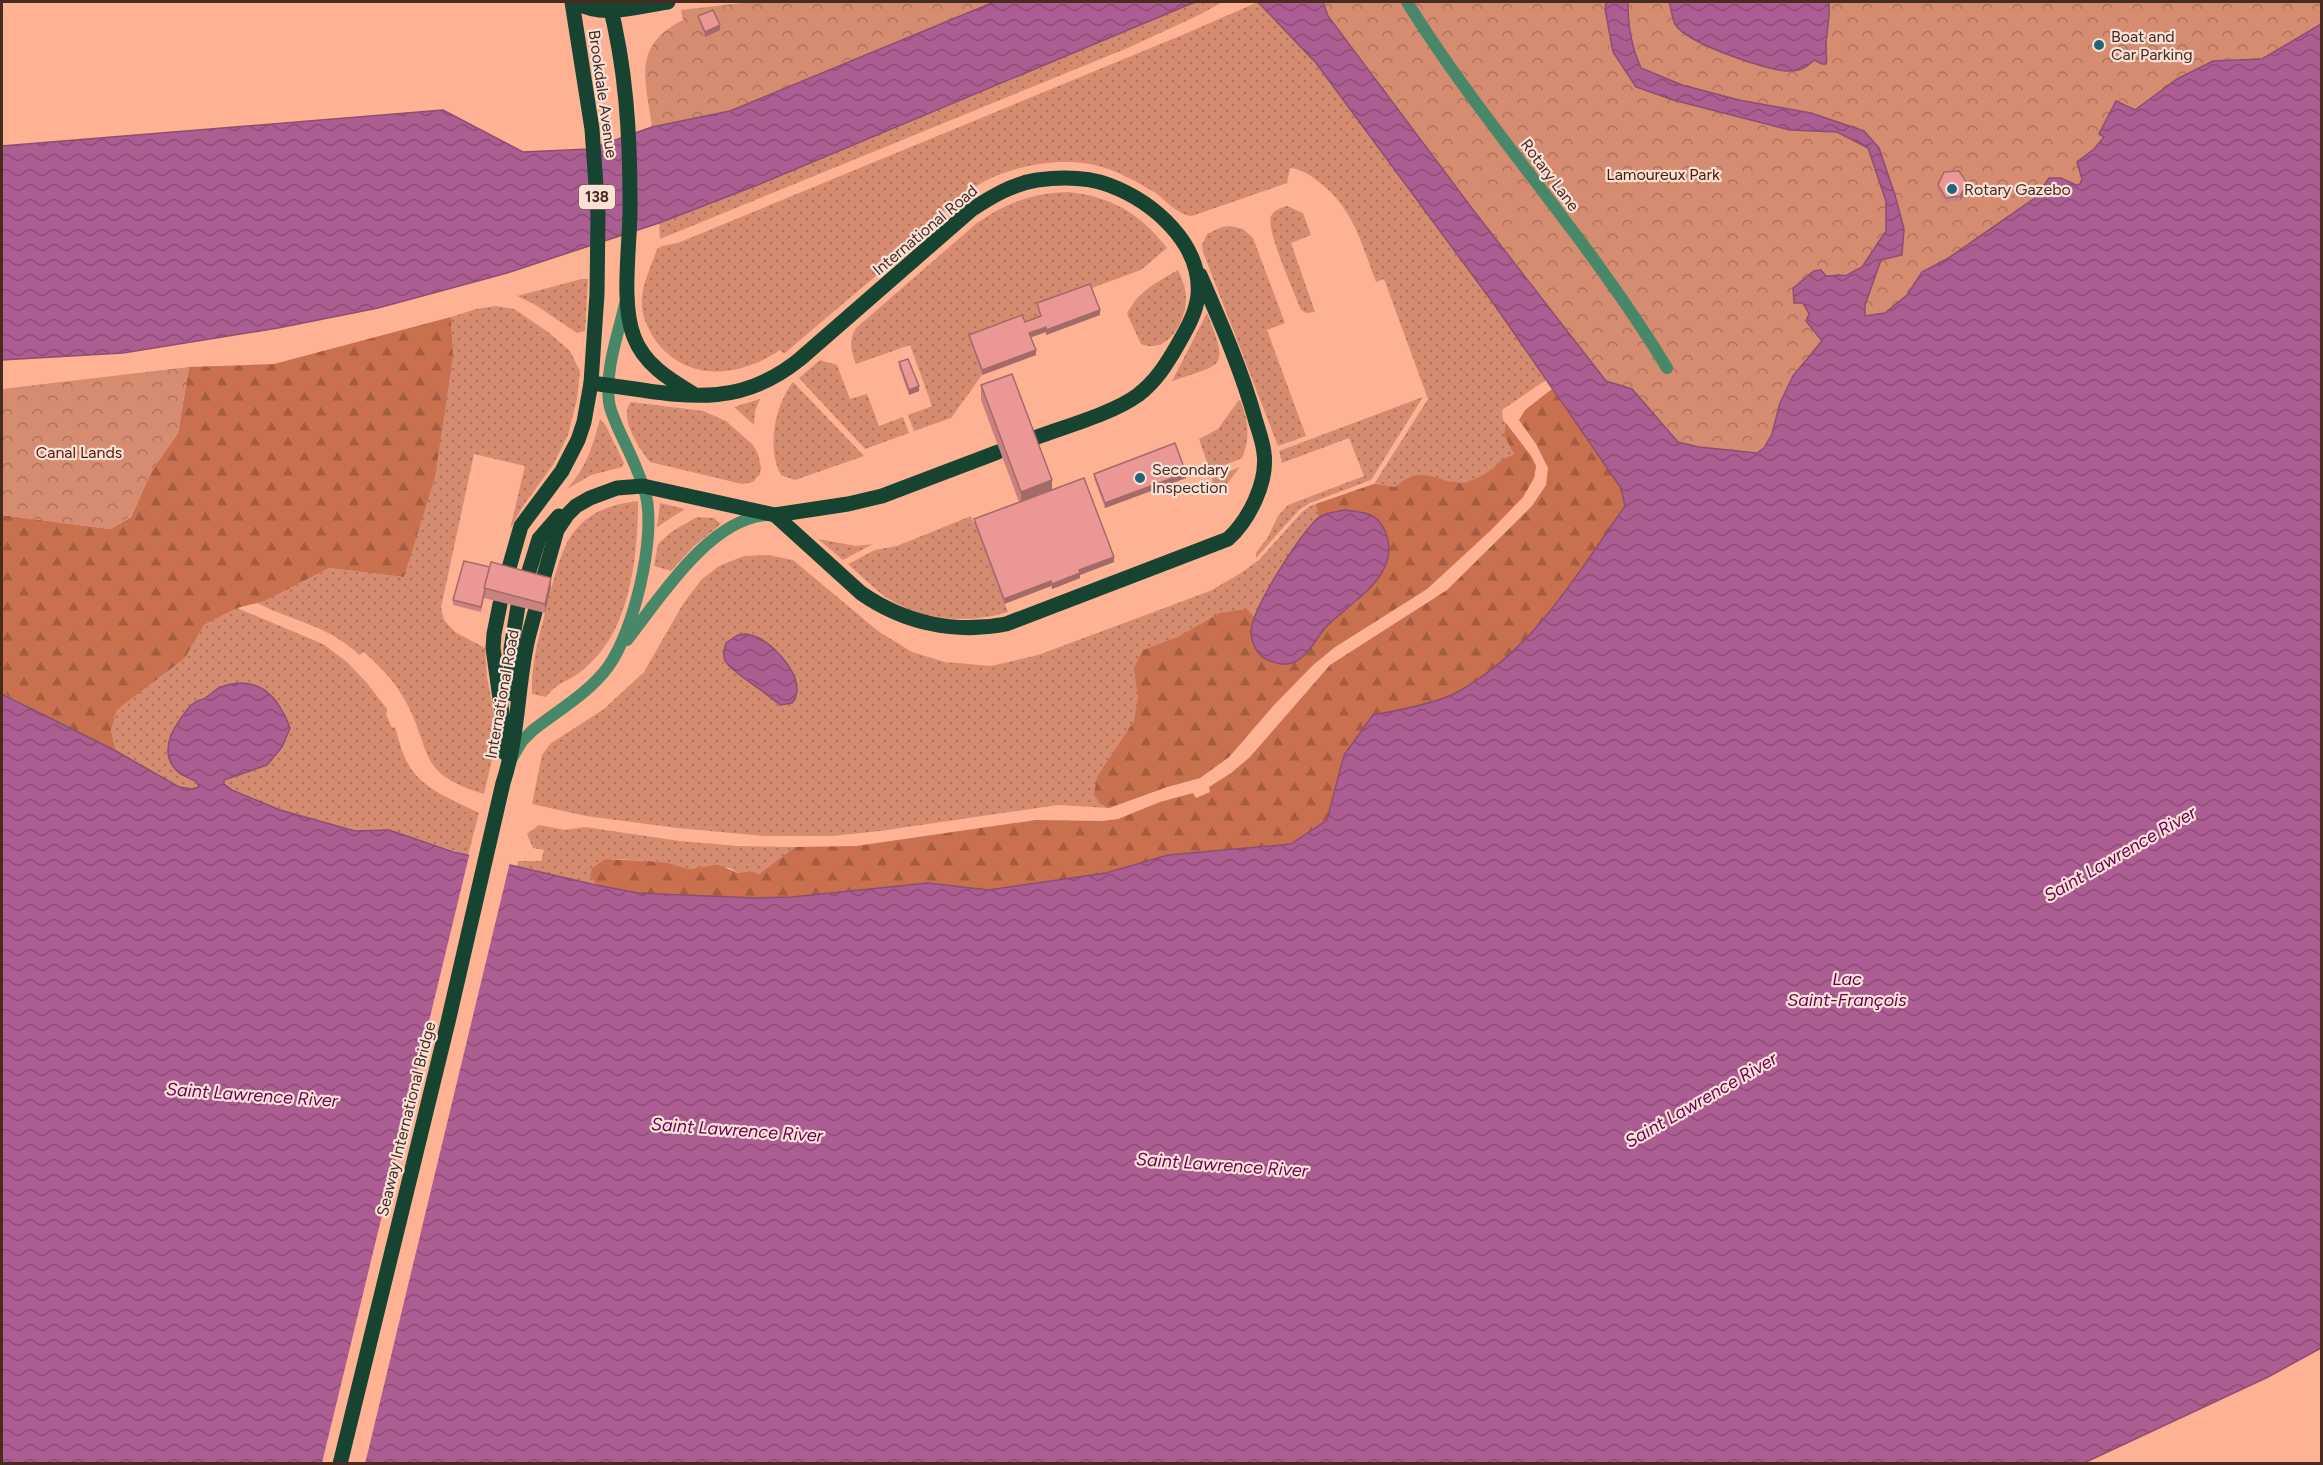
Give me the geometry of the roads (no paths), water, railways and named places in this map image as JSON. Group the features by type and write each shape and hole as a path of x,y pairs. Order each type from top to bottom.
{"main road":[{"path":"573,2 589,9 668,2"},
{"name":"Brookdale Avenue","path":"573,2 592,129 598,214 598,264 591,383"},
{"name":"Brookdale Avenue","path":"610,6 618,32 628,120 630,255 627,294"},
{"name":"International Road","path":"591,383 697,396 731,393 752,388 782,373 971,210 1012,187 1035,180 1079,179 1108,185 1142,204 1178,234 1195,263 1198,283 1195,312 1162,372 1151,384 1119,406 1032,439"},
{"path":"775,515 861,593 876,603 918,620 962,629 984,629 1006,624 1228,539 1246,519 1261,482 1264,454 1250,398 1195,263"},
{"path":"627,294 631,328 644,354 667,378 697,396"},
{"path":"507,575 521,526 562,471 578,440 584,422 591,383"},
{"path":"526,581 539,539 560,515 610,490 643,486 775,515 848,504 882,496 998,452"},
{"path":"542,583 557,530 576,506"},
{"name":"International Road","path":"500,604 493,648 505,735 503,783"},
{"path":"511,755 511,649 518,606"},
{"name":"International Road","path":"503,783 511,755 526,647 535,612"},
{"name":"Seaway International Bridge","path":"340,1464 448,1022 503,783"}],"street":[{"name":"Rotary Lane","path":"1407,2 1484,114 1637,318 1667,368"},
{"path":"511,755 531,731 597,680 609,667 629,624 645,559 648,509 643,486 610,407 614,347 627,294"},
{"path":"618,650 683,570 704,548 727,529 744,520 775,515"}],"water":[{"path":"994,2 1195,2 760,184 659,223 507,273 378,308 278,328 123,353 2,360 2,146 443,110 523,152 590,149 652,127 730,111"},
{"name":"Lac Saint-François","path":"1258,2 1323,2 1328,16 1474,211 1606,381 1632,389 1678,442 1699,447 1757,453 1764,448 1772,434 1780,403 1793,376 1822,341 1806,321 1809,314 1803,303 1794,303 1793,288 1814,271 1821,270 1826,276 1847,275 1862,267 1886,231 1886,201 1868,148 1837,132 1790,130 1673,100 1636,87 1613,52 1605,9 1606,2 1628,2 1631,35 1641,68 1682,85 1739,100 1811,113 1864,131 1879,148 1904,229 1902,255 1881,260 1865,305 1865,316 1885,313 1907,295 1922,272 1947,259 2035,198 2049,178 2061,178 2076,185 2080,184 2082,179 2077,162 2094,149 2104,137 2099,134 2116,101 2135,110 2177,79 2213,61 2262,59 2321,24 2321,1348 2268,1377 2084,1463 2,1463 2,694 116,751 179,787 192,789 199,787 196,781 177,771 169,757 170,740 179,721 192,705 221,687 234,683 256,686 273,698 290,728 282,747 267,765 224,780 224,784 232,790 280,810 355,831 389,830 454,852 596,885 638,893 756,898 792,897 928,883 988,890 1106,873 1168,855 1291,844 1327,820 1344,755 1373,715 1418,706 1461,690 1487,673 1511,653 1553,608 1625,506 1621,488 1496,307 1316,63"},
{"path":"1669,2 1829,2 1826,64 1814,60 1801,69 1779,70 1729,55 1682,32 1675,24"},
{"path":"1344,510 1369,514 1382,525 1389,547 1387,561 1381,575 1360,598 1325,628 1304,656 1292,663 1283,664 1264,658 1255,648 1251,635 1252,625 1266,592 1310,526 1321,516"},
{"path":"746,634 766,643 789,666 797,685 792,703 780,705 726,662 724,651 726,643 738,635"}],"place":[{"name":"Boat and Car Parking","path":"2099,45"},
{"name":"Rotary Gazebo","path":"1952,189"},
{"name":"Secondary Inspection","path":"1140,478"}],"park label":[{"name":"Lamoureux Park","path":"1663,174"},
{"name":"Canal Lands","path":"79,452"}],"water label":[{"name":"Saint Lawrence River","path":"2120,854"},
{"name":"Saint Lawrence River","path":"252,1095"},
{"name":"Saint Lawrence River","path":"1701,1100"},
{"name":"Saint Lawrence River","path":"737,1130"},
{"name":"Saint Lawrence River","path":"1222,1165"}]}
